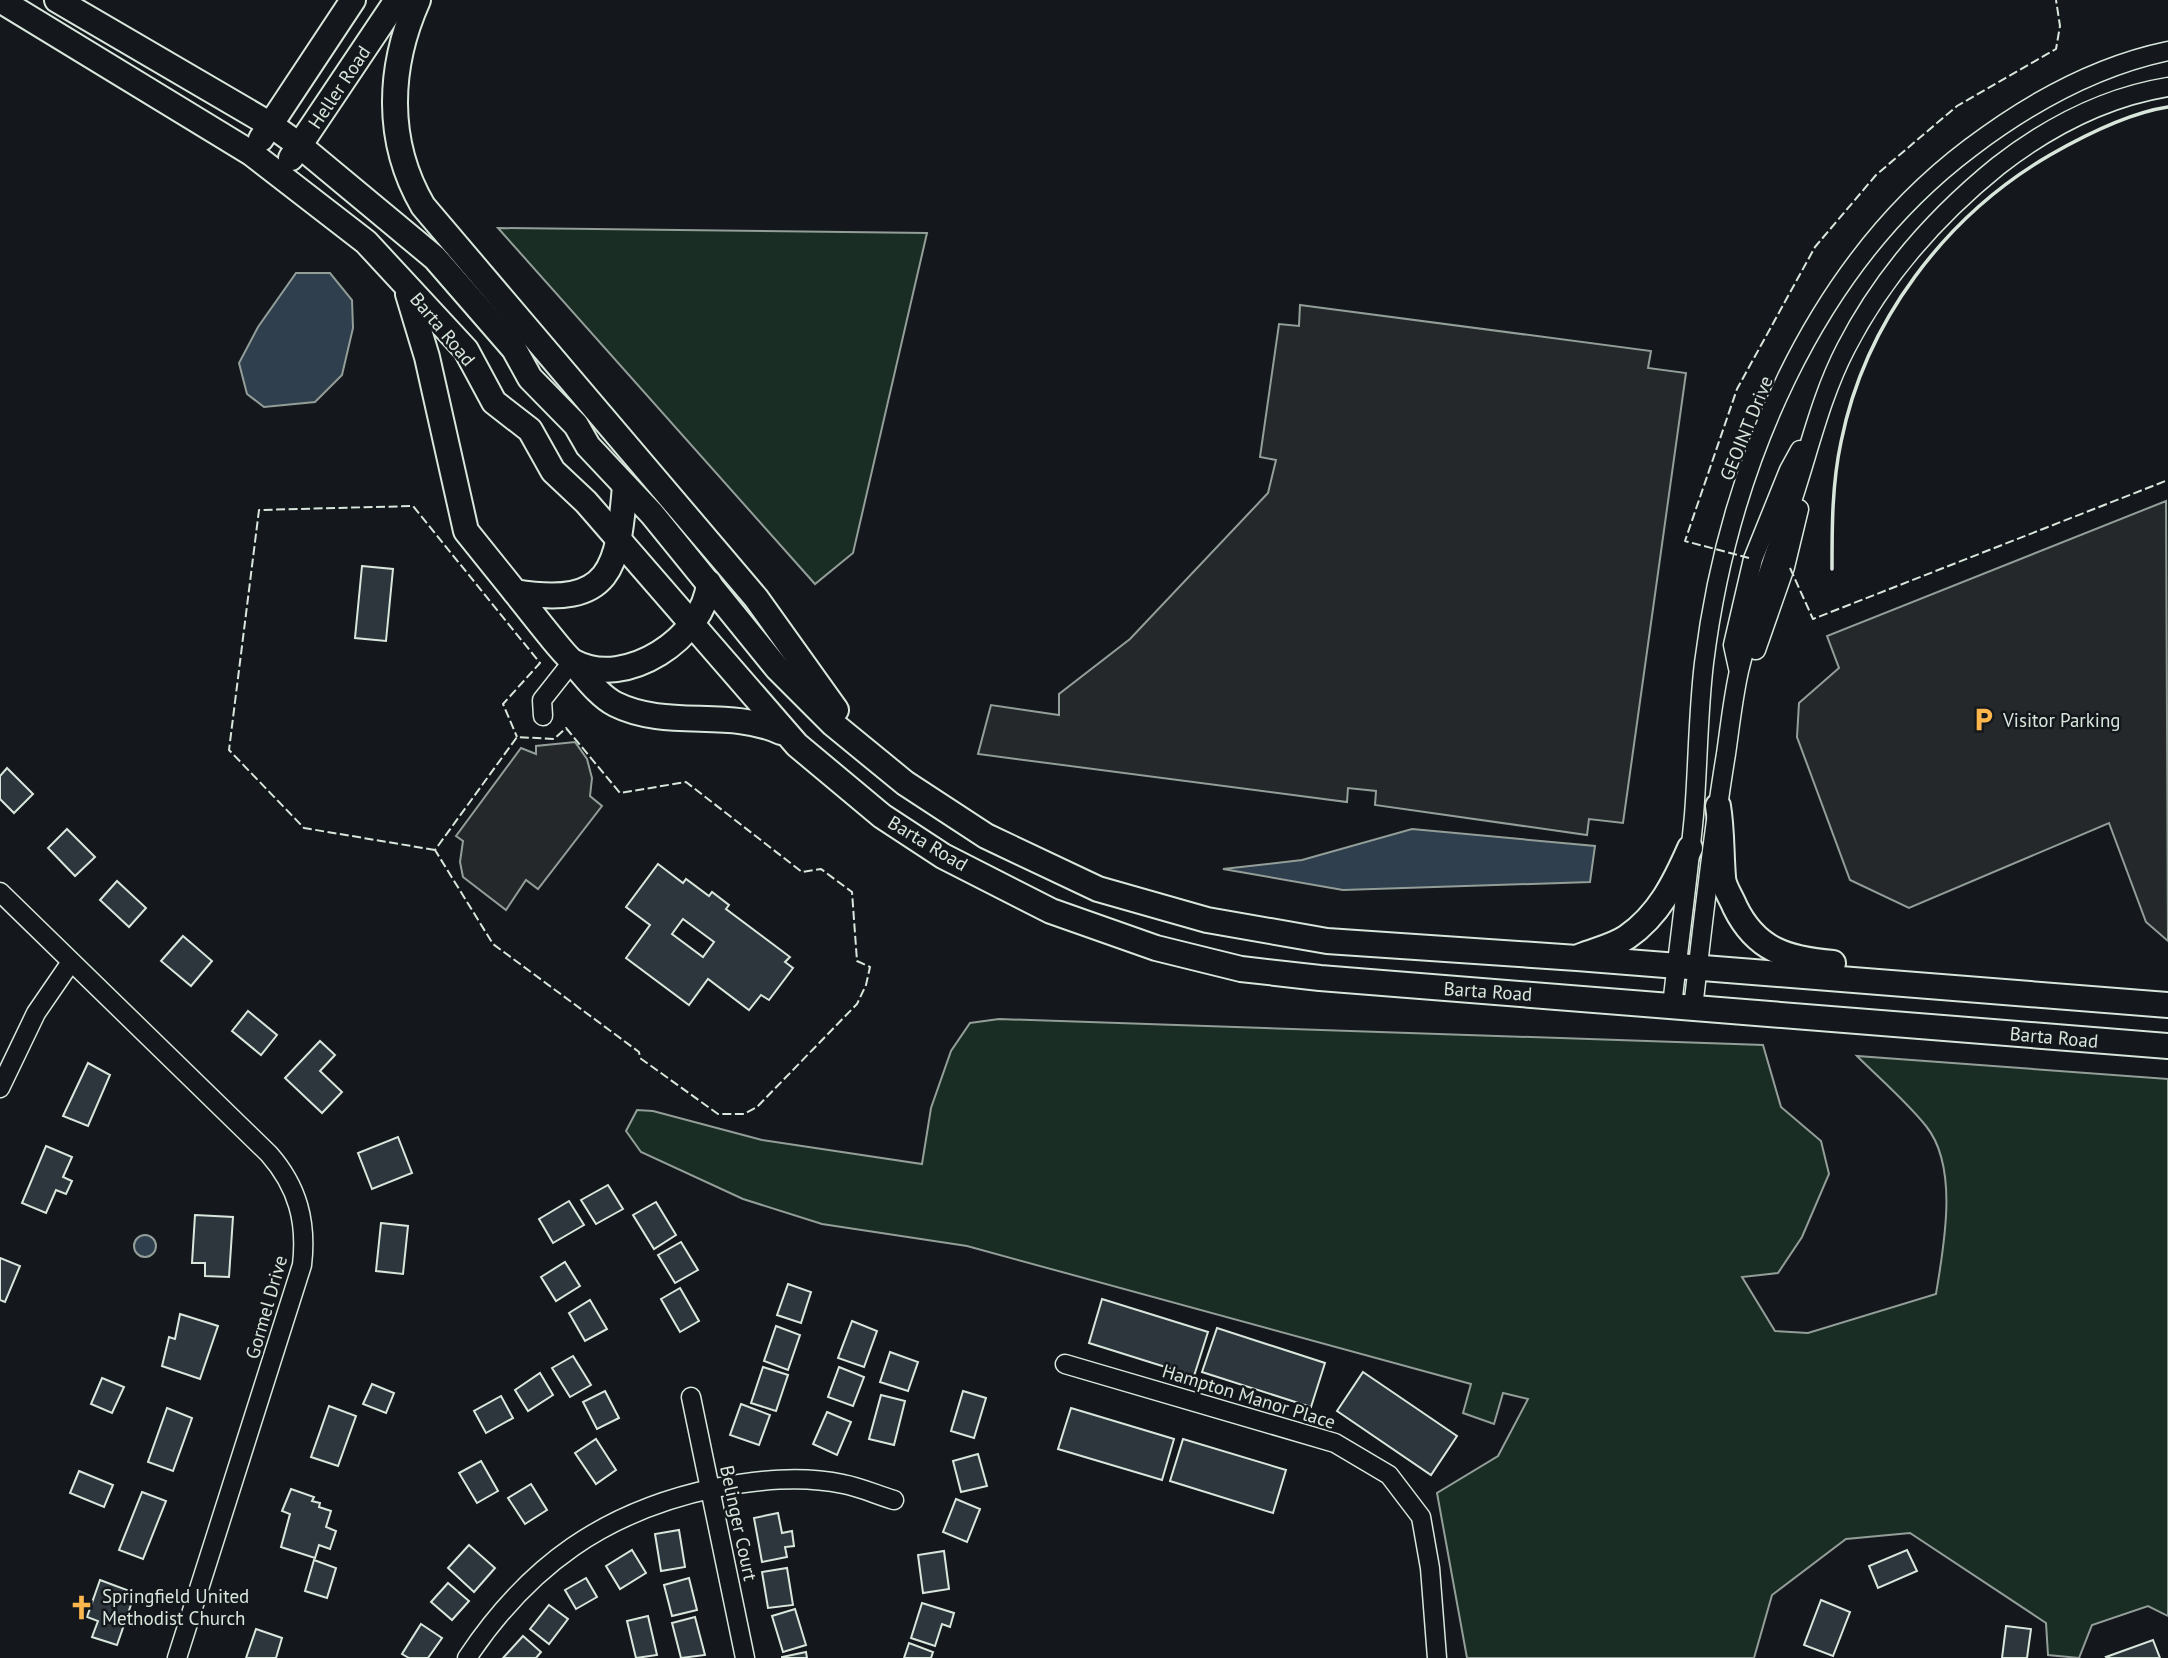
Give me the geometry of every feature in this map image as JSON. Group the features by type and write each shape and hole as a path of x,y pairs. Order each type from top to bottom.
{"street":[{"name":"Barta Road","path":"0,0 251,153 281,173 366,242 466,350 494,402 530,430 553,471 586,502 787,735 882,816 943,856 1051,911 1156,948 1241,969 1320,978 2168,1046"},
{"name":"Barta Road","path":"57,0 271,125 299,145 435,258 514,349 530,378 576,425 588,446 709,583 777,668 852,739 905,783 986,836 1098,889 1207,920 1328,941 1687,966 2168,1005"},
{"name":"Heller Road","path":"251,153 353,0"},
{"name":"Heller Road","path":"281,173 397,0"},
{"path":"418,0 399,53 394,76 400,150 413,189 423,206 756,598 833,705 852,739"},
{"name":"GEOINT Drive","path":"1683,1007 1687,966 1690,848 1704,663 1725,551 1757,443 1803,347 1884,226 1934,175 2021,111 2091,76 2168,51"},
{"name":"GEOINT Drive","path":"1687,966 1718,806 1739,672 1733,645 1753,559 1789,470 1813,429 1845,349 1900,260 1954,202 2021,149 2080,114 2144,91 2168,88"},
{"path":"406,234 481,272"},
{"path":"404,283 427,357 466,531 572,662 613,703 640,713 758,722 787,735"},
{"name":"GEOINT Drive","path":"1739,672 1755,652 1785,567 1813,429"},
{"path":"515,592 557,596 587,591 606,575 615,561 620,543 625,486"},
{"path":"572,662 602,670 625,669 653,656 690,625 707,601 709,583"},
{"path":"543,716 542,700 572,662"},
{"path":"1718,806 1723,840 1723,880 1745,927 1780,953 1811,961 1878,966 2041,995"},
{"path":"1577,958 1626,938 1652,914 1673,888 1690,848"},
{"name":"Gormel Drive","path":"0,892 270,1154 284,1171 300,1203 304,1224 303,1265 177,1658"},
{"path":"0,1088 36,1013 71,962"},
{"name":"Hampton Manor Place","path":"1065,1364 1335,1443 1389,1475 1421,1517 1430,1568 1437,1658"},
{"name":"Belinger Court","path":"691,1398 746,1658"},
{"path":"467,1658 517,1592 549,1563 595,1531 661,1501 751,1481 811,1480 844,1484 894,1500"}],"green space":[{"path":"498,228 927,233 853,553 815,584"},
{"path":"999,1019 1763,1045 1781,1107 1821,1141 1829,1174 1802,1237 1778,1273 1742,1277 1775,1331 1808,1333 1936,1294 1945,1230 1946,1184 1943,1163 1926,1126 1857,1056 2168,1079 2168,1616 2148,1606 2092,1625 2079,1658 2048,1655 2046,1623 1910,1533 1846,1539 1772,1595 1754,1658 1467,1658 1437,1493 1498,1456 1528,1399 1503,1393 1494,1424 1463,1413 1471,1384 967,1246 822,1224 743,1199 641,1152 626,1131 637,1110 653,1111 762,1140 922,1164 931,1108 951,1051 970,1023"}],"shaded area":[{"path":"1300,305 1651,351 1648,368 1686,373 1623,823 1589,819 1587,835 1375,805 1376,791 1348,788 1347,802 978,754 991,705 1059,715 1059,694 1130,639 1268,493 1276,460 1260,457 1279,324 1299,326"},
{"name":"Visitor Parking","path":"2166,501 2168,941 2146,922 2109,823 1909,908 1850,880 1797,737 1799,703 1839,668 1827,636"},
{"path":"575,742 587,759 592,778 590,796 602,806 538,889 526,880 506,910 463,877 460,862 463,841 456,836 521,748 536,754 536,746"}],"water":[{"path":"296,273 330,273 352,300 353,328 342,375 315,402 264,407 247,394 239,363 258,327"},
{"path":"1412,829 1595,846 1590,882 1343,890 1223,869 1302,860"},
{"path":"145,1235 155,1242 156,1246 149,1256 145,1257 135,1250 134,1246 141,1236"}],"building":[{"path":"362,566 393,569 386,641 355,638"},
{"path":"7,768 33,794 14,813 0,799 0,776"},
{"path":"67,829 95,857 75,876 48,848"},
{"path":"658,864 683,883 686,879 709,896 712,892 729,905 726,909 790,957 785,962 793,968 769,1000 761,995 749,1010 708,979 689,1005 626,958 650,925 626,907","holes":["683,919 714,942 703,957 672,934"]},
{"path":"117,881 146,908 129,927 100,900"},
{"path":"183,936 212,961 191,986 161,961"},
{"path":"248,1011 277,1035 261,1055 232,1031"},
{"path":"320,1041 335,1055 320,1071 342,1092 322,1113 285,1078"},
{"path":"88,1063 110,1075 88,1126 63,1116"},
{"path":"398,1137 412,1173 372,1189 358,1153"},
{"path":"46,1146 72,1157 63,1177 72,1181 66,1194 56,1190 46,1213 22,1203"},
{"path":"608,1185 623,1209 596,1224 581,1200"},
{"path":"569,1201 584,1225 553,1243 539,1219"},
{"path":"656,1202 676,1235 654,1249 633,1215"},
{"path":"195,1215 233,1217 229,1277 205,1276 205,1263 192,1263"},
{"path":"381,1223 408,1226 403,1274 376,1271"},
{"path":"681,1242 698,1270 675,1283 658,1255"},
{"path":"0,1258 20,1266 5,1302 0,1300"},
{"path":"565,1262 580,1286 556,1301 541,1277"},
{"path":"788,1284 811,1292 801,1323 777,1315"},
{"path":"680,1288 699,1321 680,1332 661,1299"},
{"path":"1102,1299 1208,1332 1194,1376 1089,1343"},
{"path":"590,1300 607,1329 585,1341 569,1313"},
{"path":"180,1314 218,1326 200,1379 162,1366 169,1337 175,1339"},
{"path":"852,1321 877,1331 864,1367 838,1358"},
{"path":"776,1326 800,1335 788,1370 764,1361"},
{"path":"1217,1328 1325,1363 1311,1407 1202,1372"},
{"path":"890,1352 918,1362 908,1391 880,1382"},
{"path":"573,1356 591,1385 570,1397 552,1368"},
{"path":"763,1367 788,1375 776,1411 751,1403"},
{"path":"839,1367 864,1377 853,1406 828,1397"},
{"path":"1363,1372 1457,1436 1431,1475 1337,1411"},
{"path":"540,1373 553,1395 528,1411 515,1390"},
{"path":"102,1378 124,1387 112,1413 91,1404"},
{"path":"372,1384 394,1393 386,1413 363,1404"},
{"path":"605,1391 619,1418 597,1429 583,1402"},
{"path":"963,1391 986,1398 974,1438 951,1431"},
{"path":"881,1395 905,1401 894,1445 869,1439"},
{"path":"501,1396 513,1418 486,1433 474,1411"},
{"path":"741,1404 770,1415 759,1445 730,1435"},
{"path":"329,1406 356,1416 338,1466 311,1457"},
{"path":"167,1408 192,1418 173,1471 148,1462"},
{"path":"1071,1408 1174,1439 1162,1480 1058,1449"},
{"path":"827,1412 851,1422 837,1455 813,1444"},
{"path":"596,1439 616,1470 596,1484 575,1453"},
{"path":"1183,1439 1286,1470 1273,1513 1170,1481"},
{"path":"978,1454 987,1486 961,1492 953,1461"},
{"path":"481,1461 498,1491 477,1503 459,1473"},
{"path":"79,1471 113,1485 104,1507 70,1493"},
{"path":"531,1484 547,1510 525,1524 508,1498"},
{"path":"291,1489 314,1497 312,1501 320,1503 319,1507 331,1511 326,1527 336,1531 330,1549 319,1545 315,1558 281,1547 290,1514 282,1511"},
{"path":"142,1492 166,1501 143,1559 119,1550"},
{"path":"956,1499 980,1509 967,1542 943,1532"},
{"path":"778,1513 782,1533 792,1531 794,1546 785,1547 787,1557 762,1562 754,1518"},
{"path":"679,1530 685,1567 661,1571 655,1534"},
{"path":"469,1545 495,1568 474,1592 448,1568"},
{"path":"632,1550 646,1573 620,1589 606,1566"},
{"path":"1907,1550 1917,1571 1878,1588 1869,1566"},
{"path":"944,1551 949,1589 923,1593 918,1555"},
{"path":"314,1560 336,1568 327,1598 305,1591"},
{"path":"787,1568 793,1605 768,1608 762,1572"},
{"path":"586,1578 597,1597 576,1609 565,1590"},
{"path":"689,1578 697,1610 672,1616 664,1585"},
{"path":"100,1580 135,1593 117,1645 92,1637 98,1621 87,1617"},
{"path":"448,1583 469,1601 452,1620 431,1602"},
{"path":"1821,1600 1850,1612 1833,1656 1804,1645"},
{"path":"922,1603 954,1613 950,1627 942,1624 935,1646 911,1638"},
{"path":"549,1605 568,1619 549,1644 530,1629"},
{"path":"795,1609 806,1645 783,1652 772,1616"},
{"path":"648,1616 657,1655 636,1658 627,1621"},
{"path":"695,1617 705,1655 681,1658 672,1623"},
{"path":"421,1624 442,1638 428,1658 409,1658 402,1654"},
{"path":"2006,1626 2031,1629 2027,1658 2002,1658"},
{"path":"256,1629 282,1638 276,1658 246,1658"},
{"path":"523,1636 541,1652 536,1658 503,1658"},
{"path":"2153,1640 2160,1658 2106,1657"},
{"path":"909,1643 933,1652 931,1658 904,1658"},
{"path":"806,1652 807,1658 782,1658 782,1657"}],"fence":[{"path":"1749,558 1685,541 1737,389 1815,247 1876,175 1957,106 2056,49 2060,26 2056,0"},
{"path":"1790,568 1813,619 2168,480"},
{"path":"435,850 304,828 229,750 259,510 413,506 540,663 503,704 517,737"},
{"path":"566,728 620,793 686,782 802,872 821,869 852,892 857,961 870,967 866,985 857,1004 757,1107 744,1114 718,1114 640,1058 639,1052 493,944 435,850 517,737 554,739 566,728"}],"wall":[{"path":"1832,569 1836,474 1841,442 1853,398 1869,355 1915,276 1944,241 1976,209 2012,180 2050,155 2092,133 2138,114 2168,107"}],"place":[{"name":"Visitor Parking","path":"1983,720"},
{"name":"Springfield United Methodist Church","path":"82,1607"}]}
